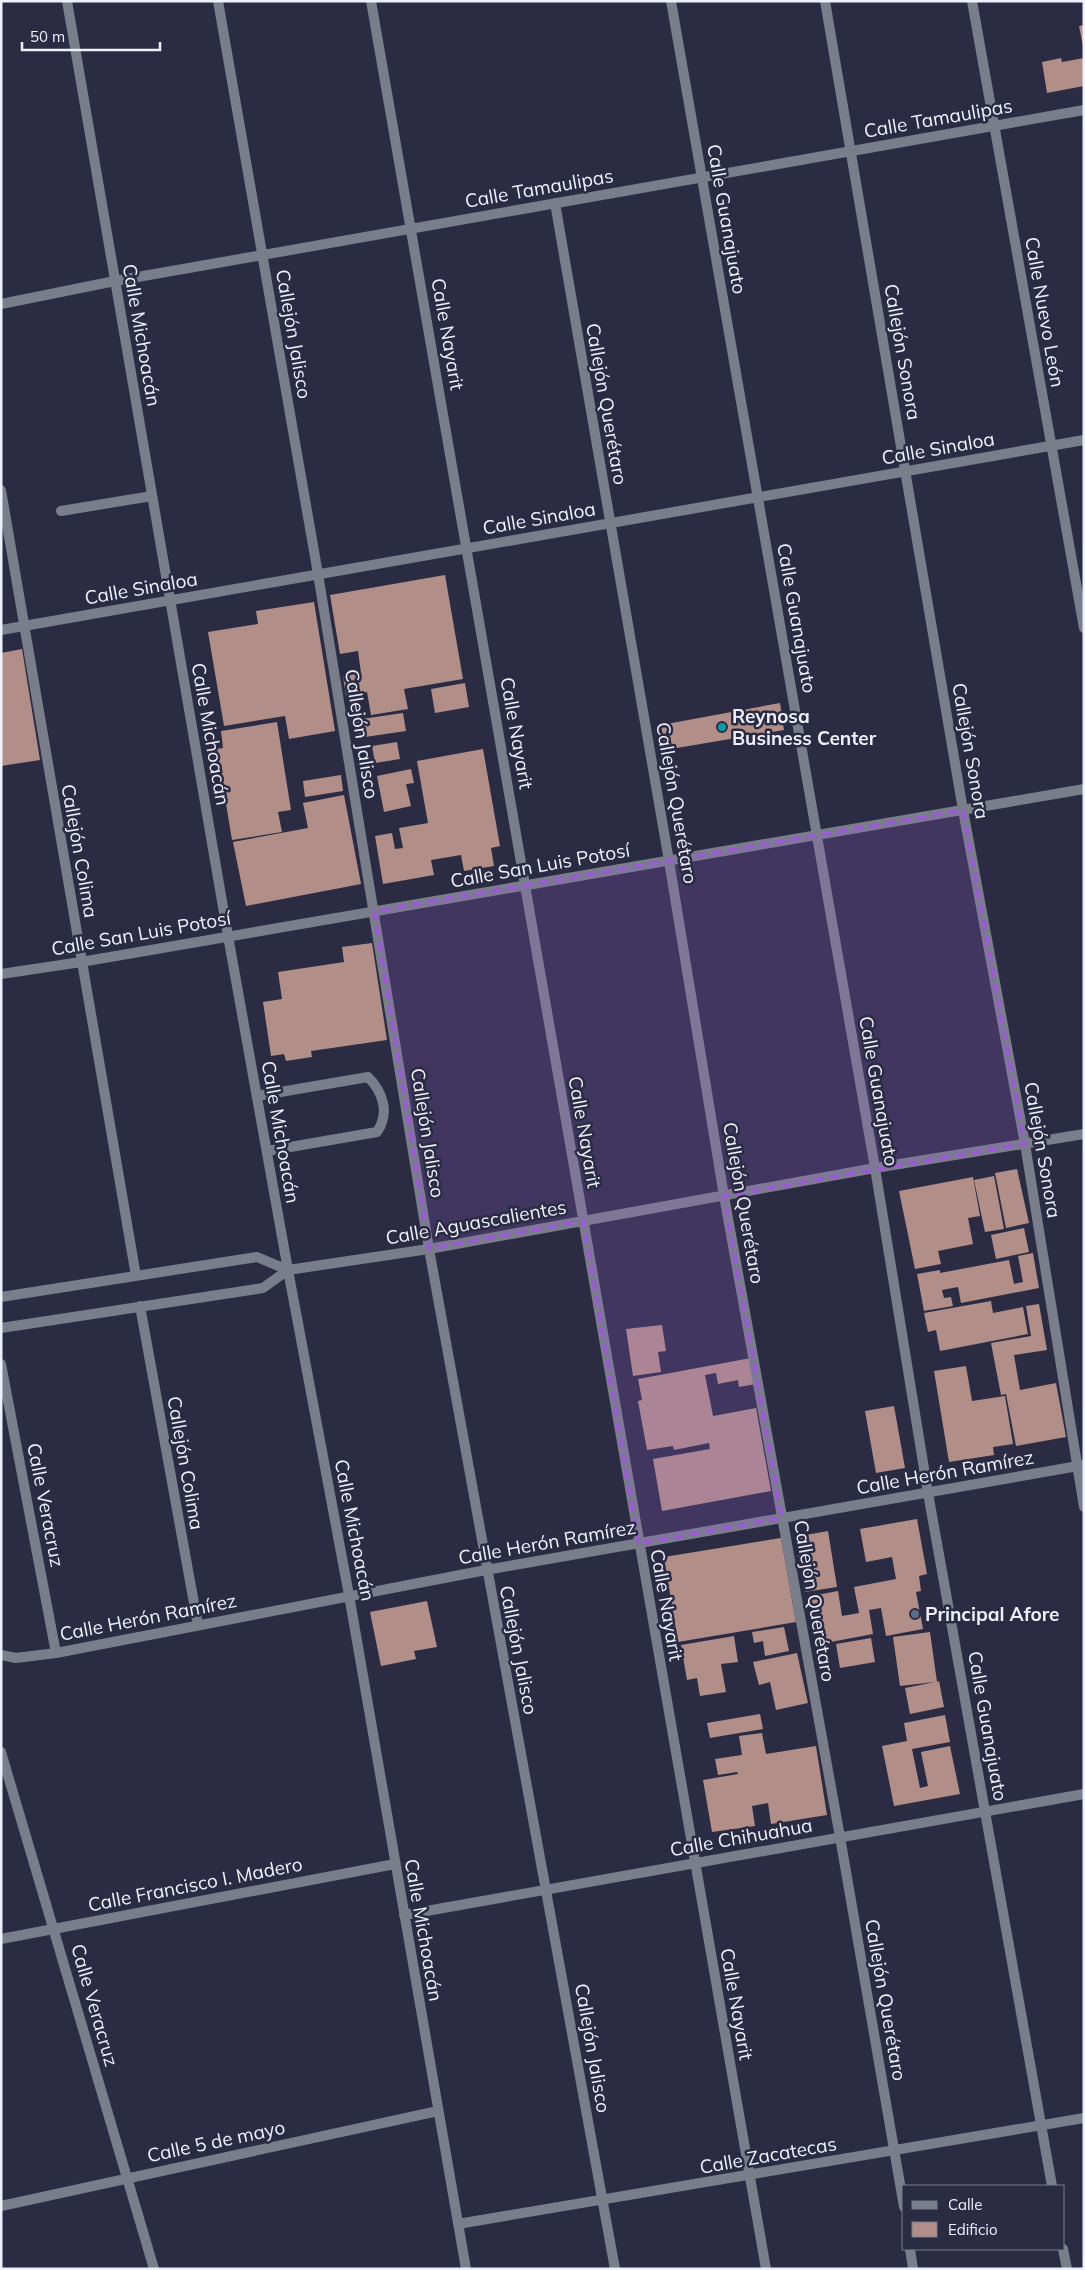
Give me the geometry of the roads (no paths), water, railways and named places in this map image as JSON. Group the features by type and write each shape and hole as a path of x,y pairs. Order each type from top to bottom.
{"street":[{"name":"Calle Michoacán","path":"67,1 228,936 349,1596 466,2269"},
{"name":"Callejón Jalisco","path":"218,1 318,574 429,1249 486,1570 547,1889 615,2269"},
{"name":"Calle Nayarit","path":"371,1 526,885 638,1544 766,2269"},
{"name":"Calle Guanajuato","path":"671,1 875,1168 928,1493 1052,2185"},
{"name":"Callejón Sonora","path":"825,1 963,810 1025,1144 1080,1466 1084,1507"},
{"name":"Calle Nuevo León","path":"972,1 1084,628"},
{"name":"Calle Tamaulipas","path":"1,304 263,255 1084,110"},
{"name":"Callejón Querétaro","path":"555,204 669,860 724,1196 840,1837 902,2194"},
{"name":"Calle Sinaloa","path":"1,630 1084,440"},
{"name":"Callejón Colima","path":"1,490 136,1276"},
{"path":"61,512 152,496"},
{"name":"Calle San Luis Potosí","path":"1,974 81,962 1084,789"},
{"path":"257,1096 368,1077 377,1086 384,1102 384,1122 377,1132 266,1151"},
{"name":"Calle Aguascalientes","path":"1,1328 263,1288 288,1270 429,1249 875,1168 1084,1134"},
{"path":"1,1297 257,1257 288,1270"},
{"name":"Callejón Colima","path":"140,1306 198,1625"},
{"name":"Calle Veracruz","path":"1,1364 56,1652"},
{"name":"Calle Herón Ramírez","path":"1,1656 16,1658 56,1652 486,1570 1080,1466"},
{"name":"Calle Herón Ramírez","path":"1,1665 16,1658"},
{"name":"Calle Veracruz","path":"1,1752 154,2269"},
{"name":"Calle Chihuahua","path":"404,1915 1084,1794"},
{"name":"Calle Francisco I. Madero","path":"1,1939 395,1864"},
{"name":"Calle 5 de mayo","path":"1,2206 438,2111"},
{"name":"Calle Zacatecas","path":"458,2224 1084,2118"},
{"path":"910,2250 913,2269"},
{"path":"1063,2250 1066,2269"}],"place":[{"name":"Reynosa Business Center","path":"722,727"},
{"name":"Principal Afore","path":"915,1614"}]}
